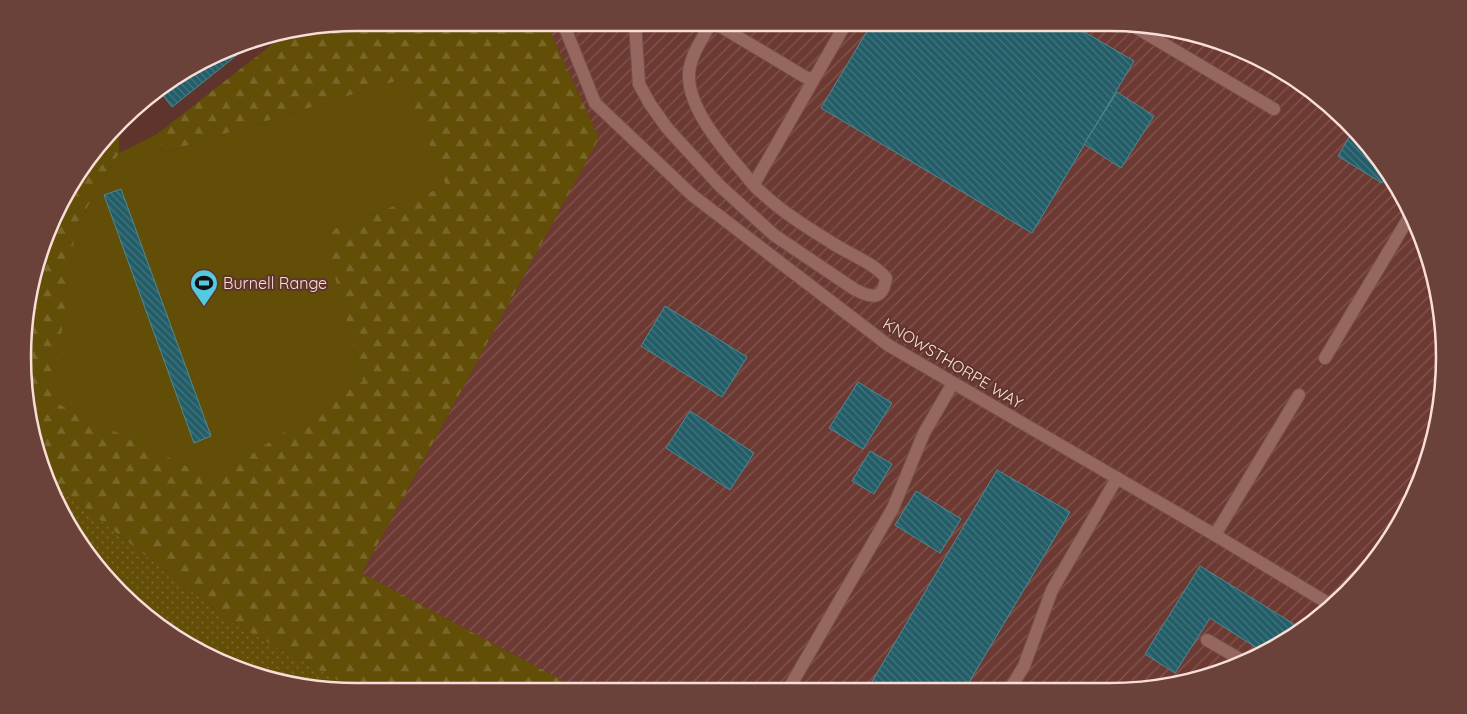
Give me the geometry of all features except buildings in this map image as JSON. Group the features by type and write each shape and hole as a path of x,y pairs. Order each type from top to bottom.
{"street":[{"name":"KNOWSTHORPE WAY","path":"567,31 595,103 692,195 888,345 1215,535 1325,602"},
{"path":"636,31 639,84 666,128 720,186 774,235 833,276 865,295 876,296 882,292 885,286 886,278 880,271 836,246 791,216 760,191 706,125 693,99 688,78 692,58 708,31"},
{"path":"728,31 805,77 813,79"},
{"path":"754,184 841,31"},
{"path":"1155,34 1274,109"},
{"path":"1325,358 1406,222"},
{"path":"792,683 893,508 924,433 953,383"},
{"path":"1215,535 1300,395"},
{"path":"1014,683 1024,666 1052,590 1117,478"},
{"path":"1208,640 1237,657"}],"shaded area":[{"path":"550,31 1110,31 1153,34 1194,42 1235,56 1291,86 1325,112 1355,142 1381,176 1411,232 1425,273 1429,293 1433,314 1436,357 1433,400 1425,441 1411,482 1381,538 1355,572 1325,602 1273,639 1235,658 1194,672 1153,680 1110,683 567,683 362,573 599,138"}],"green space":[{"path":"357,31 550,31 599,138 362,573 567,683 341,682 231,622 59,488 42,441 34,400 31,357 34,314 42,273 56,232 65,213 86,176 119,135 119,153 76,227 323,233 446,186 403,79 163,153 157,134 276,41 314,34"},
{"name":"Burnell Range","path":"403,79 446,186 323,233 363,381 213,479 52,401 76,227 119,153 157,134 163,153"},
{"path":"59,488 231,622 341,682 314,680 273,672 232,658 176,628 142,602 112,572 86,538"}],"place":[{"name":"Burnell Range","path":"204,307"}]}
